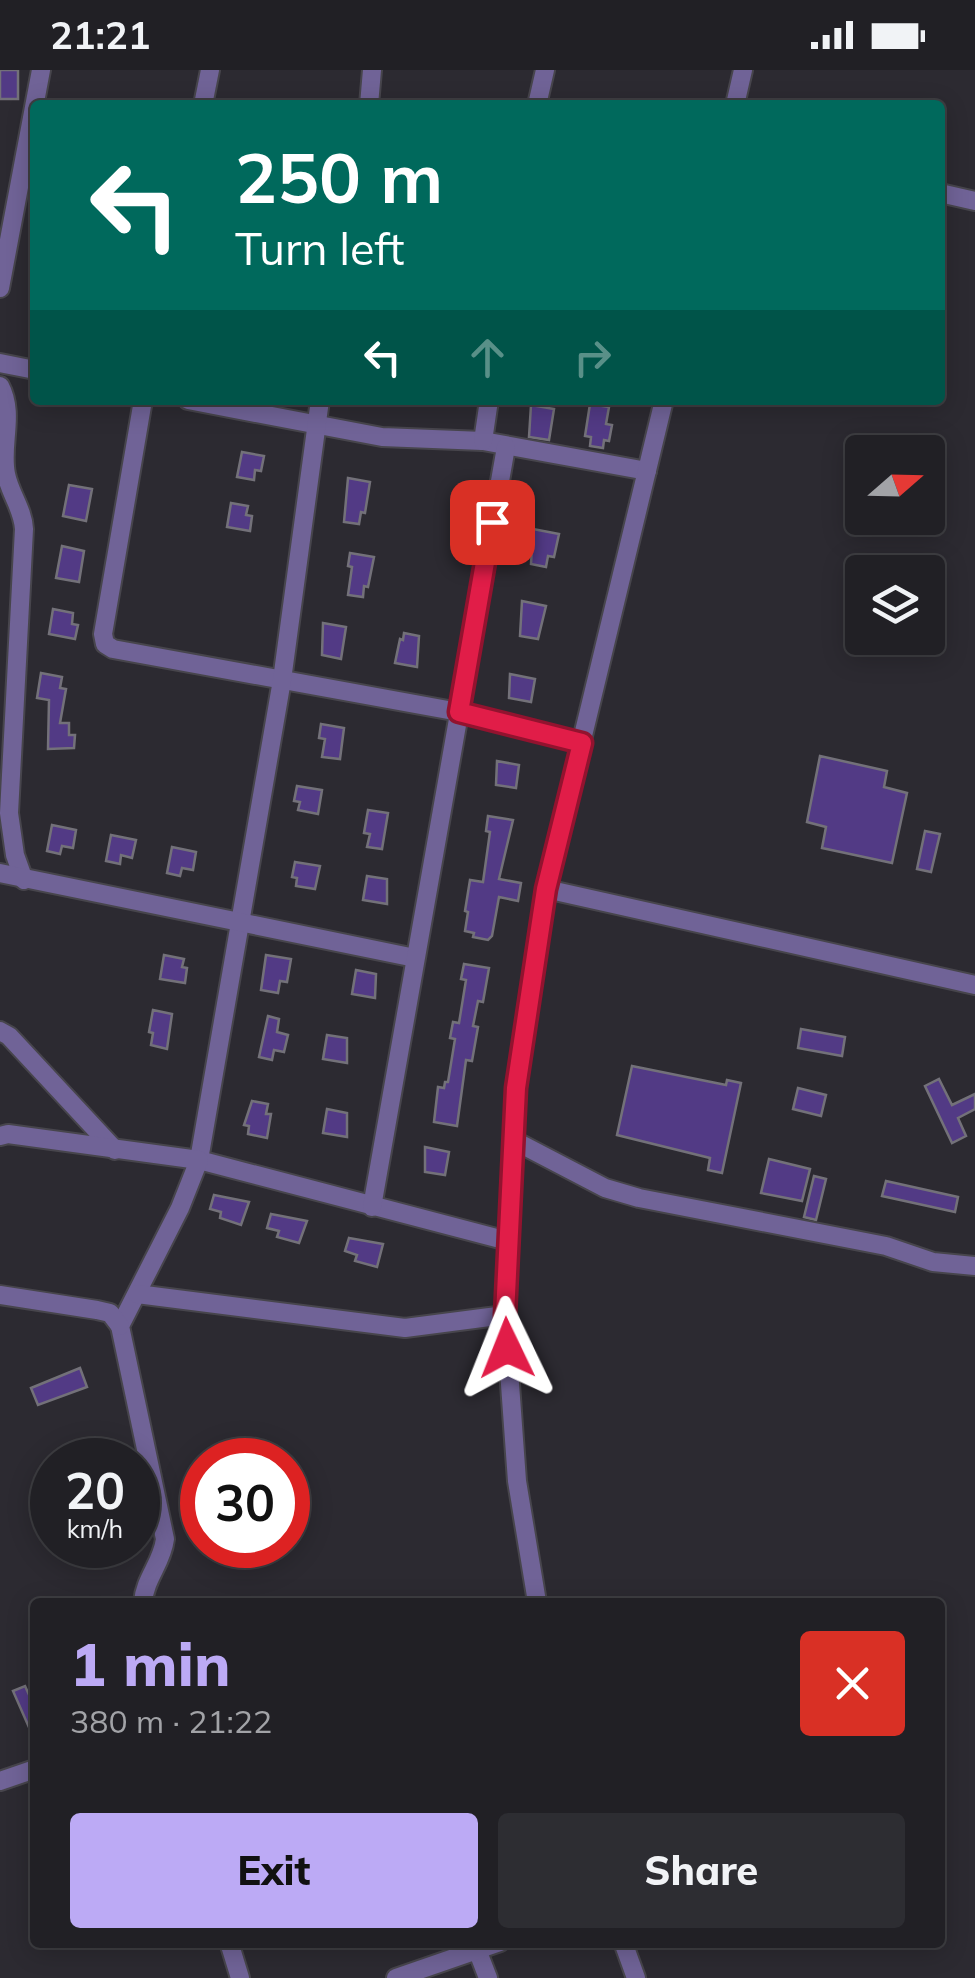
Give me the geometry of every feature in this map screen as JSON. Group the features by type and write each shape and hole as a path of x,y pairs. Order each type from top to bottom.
{"street":[{"path":"35,100 41,70"},
{"path":"204,100 210,70"},
{"path":"369,100 372,70"},
{"path":"538,100 544,70"},
{"path":"736,100 743,70"},
{"path":"0,288 30,128"},
{"path":"945,194 975,201"},
{"path":"0,363 30,369"},
{"path":"0,386 8,403 6,474 23,517 22,568 8,701 9,812 15,855 24,880"},
{"path":"143,405 103,634 105,644 113,649 459,712 582,743"},
{"path":"215,405 382,438 483,441 648,472"},
{"path":"120,1326 180,1208 199,1160 282,680 319,405"},
{"path":"483,441 488,405"},
{"path":"536,1598 517,1480 505,1315 516,1088 546,889 663,405"},
{"path":"372,1207 506,447"},
{"path":"0,568 22,568"},
{"path":"0,873 415,958"},
{"path":"546,889 975,985"},
{"path":"0,1031 116,1150"},
{"path":"3,1140 199,1160 508,1241"},
{"path":"514,1140 605,1188 639,1198 886,1246 933,1262 975,1266"},
{"path":"136,1294 405,1328 505,1315"},
{"path":"0,1296 97,1310 110,1314 120,1326 164,1539 163,1554 147,1578 144,1598"},
{"path":"0,1781 30,1771"},
{"path":"231,1948 240,1978"},
{"path":"396,1978 487,1948"},
{"path":"626,1948 636,1978"},
{"path":"478,1952 488,1978"}],"building":[{"path":"0,70 18,70 18,99 0,99"},
{"path":"531,405 554,409 549,440 529,437"},
{"path":"590,405 609,407 609,441 604,440 603,448 590,446 591,437 585,436"},
{"path":"242,452 264,456 254,480 237,477"},
{"path":"348,478 370,482 365,513 361,512 359,524 344,522"},
{"path":"69,485 92,489 86,521 63,516"},
{"path":"231,503 248,506 246,515 252,516 250,531 227,527"},
{"path":"533,529 559,534 554,557 548,556 546,567 531,564"},
{"path":"62,546 84,551 79,582 56,578"},
{"path":"350,553 374,557 363,597 348,595"},
{"path":"522,601 546,606 538,639 520,636"},
{"path":"53,609 73,613 72,624 78,625 75,639 49,634"},
{"path":"323,623 346,627 341,659 322,655"},
{"path":"404,633 419,636 417,667 395,663"},
{"path":"41,673 62,677 60,688 66,689 60,723 69,723 69,735 75,735 74,748 48,749 49,700 37,698"},
{"path":"510,674 535,679 531,702 509,698"},
{"path":"321,724 344,728 340,759 322,757 325,739 319,738"},
{"path":"820,756 887,771 884,787 907,793 892,863 822,848 826,827 807,822"},
{"path":"497,761 519,765 516,788 496,785"},
{"path":"297,786 322,790 318,814 298,810 300,802 294,801"},
{"path":"368,810 388,813 382,849 367,847 370,834 364,833"},
{"path":"488,816 513,820 499,879 521,883 518,901 499,897 488,940 465,931 465,911 470,880 483,882 490,832 486,831"},
{"path":"52,825 76,830 73,848 62,846 60,854 47,851"},
{"path":"925,831 940,834 931,872 917,869"},
{"path":"111,835 136,840 132,858 121,855 120,864 106,861"},
{"path":"172,847 196,852 193,870 182,868 180,876 167,873"},
{"path":"295,862 320,866 315,889 296,886 297,878 292,877"},
{"path":"367,876 387,879 387,904 363,900"},
{"path":"164,955 184,959 185,983 160,979"},
{"path":"266,955 291,959 287,982 280,981 278,993 261,990"},
{"path":"464,964 489,968 483,1002 478,1001 473,1026 478,1027 472,1061 466,1060 457,1126 434,1122 438,1087 444,1088 448,1082 455,1039 450,1038 453,1022 459,1023 466,980 461,979"},
{"path":"356,970 376,974 375,998 352,994"},
{"path":"153,1010 172,1014 167,1049 151,1045"},
{"path":"268,1016 279,1019 277,1032 288,1035 284,1052 274,1050 272,1060 259,1057"},
{"path":"801,1029 845,1037 842,1056 798,1048"},
{"path":"327,1035 347,1038 347,1063 323,1059"},
{"path":"632,1066 726,1085 727,1080 741,1083 722,1173 708,1170 710,1158 617,1135"},
{"path":"939,1079 952,1105 975,1094 975,1109 958,1118 966,1136 952,1143 925,1086"},
{"path":"798,1088 826,1095 821,1116 793,1109"},
{"path":"252,1101 268,1104 266,1114 271,1114 267,1138 248,1134 249,1126 244,1125"},
{"path":"327,1109 347,1113 347,1137 323,1133"},
{"path":"425,1147 449,1152 445,1175 425,1172"},
{"path":"769,1159 810,1169 802,1201 761,1193"},
{"path":"814,1176 826,1179 816,1220 804,1217"},
{"path":"886,1181 958,1197 955,1212 882,1196"},
{"path":"214,1195 249,1202 241,1225 220,1218 221,1212 210,1209"},
{"path":"271,1214 307,1221 299,1243 277,1237 279,1231 267,1228"},
{"path":"349,1238 383,1244 377,1267 355,1261 357,1255 345,1251"},
{"path":"80,1368 87,1387 38,1405 31,1388"},
{"path":"25,1686 30,1697 30,1730 13,1691"}],"route":[{"path":"492,522 459,712 582,743 546,889 516,1088 505,1315 507,1348"}]}
